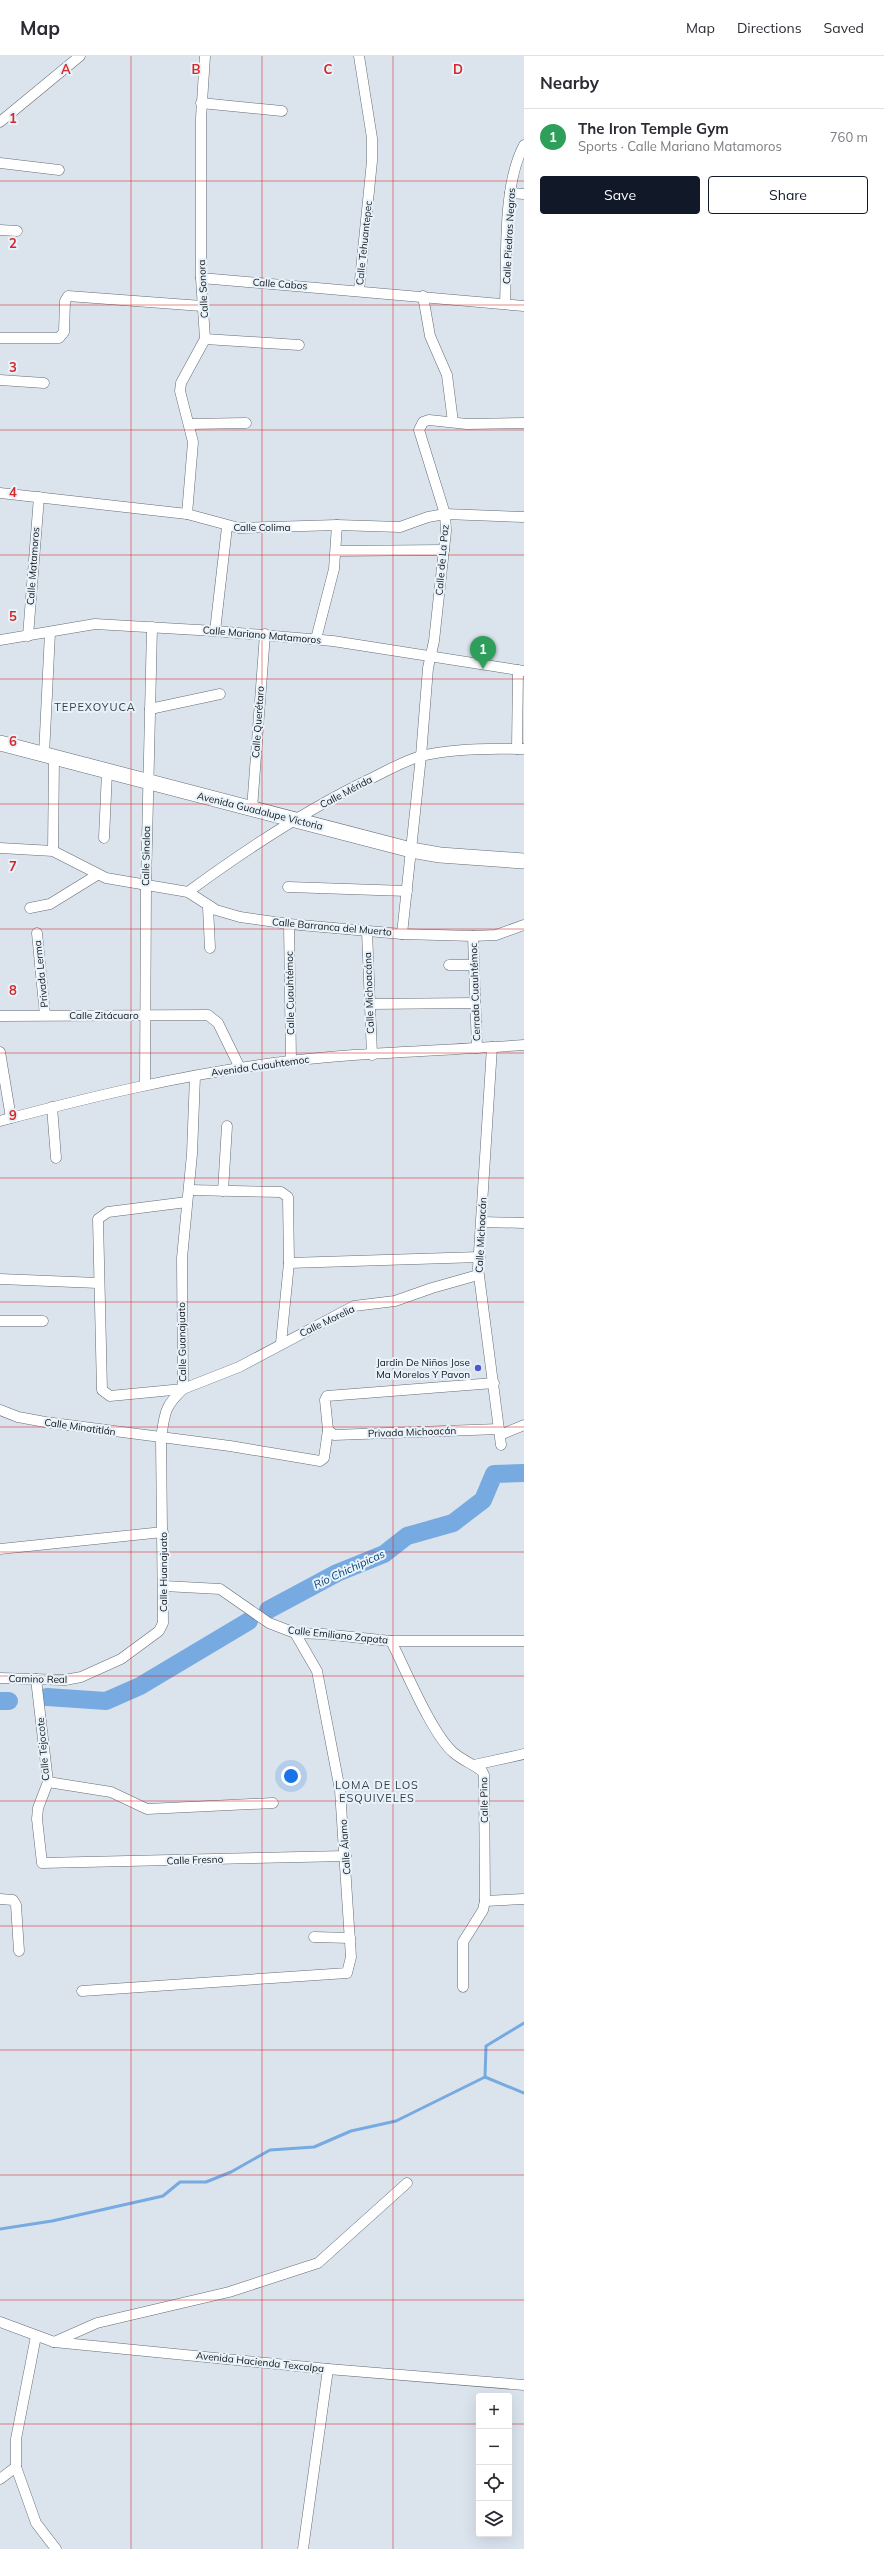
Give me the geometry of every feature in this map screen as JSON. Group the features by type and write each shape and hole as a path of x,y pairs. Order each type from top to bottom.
{"main road":[{"name":"Avenida Guadalupe Victoria","path":"0,743 411,850 440,855 524,861"}],"street":[{"path":"0,118 80,56"},
{"name":"Calle Sonora","path":"204,56 201,103 201,278 205,339"},
{"name":"Calle Tehuantepec","path":"359,56 366,94 372,146 368,208 359,290 524,306"},
{"path":"201,103 282,111"},
{"name":"Calle Piedras Negras","path":"505,304 510,192 513,173 524,145"},
{"path":"0,164 59,170"},
{"path":"510,192 524,194"},
{"path":"0,230 16,231"},
{"name":"Calle Cabos","path":"201,278 359,290"},
{"path":"0,338 59,338 65,327 66,298 73,295 202,306"},
{"path":"423,296 430,336 447,375 453,422"},
{"path":"187,514 193,451 189,424 180,391 181,383 205,339 299,345"},
{"path":"0,380 44,383"},
{"name":"Calle de La Paz","path":"402,934 430,656 434,641 444,550 445,514 418,430 423,422 428,420 473,424 524,423"},
{"path":"189,424 246,423"},
{"name":"Calle Colima","path":"0,493 187,514 227,527 400,527 428,517 445,514 524,517"},
{"name":"Calle Matamoros","path":"28,636 39,497"},
{"path":"316,639 337,551 337,526"},
{"path":"215,631 227,527"},
{"path":"337,551 444,550"},
{"name":"Calle Mariano Matamoros","path":"0,640 95,624 215,631 316,639 521,671"},
{"name":"Calle Sinaloa","path":"145,1085 146,885 152,628"},
{"path":"0,848 53,851 49,756 50,632"},
{"name":"Calle Querétaro","path":"252,809 265,634"},
{"path":"521,671 521,749"},
{"path":"150,709 220,694"},
{"name":"Calle Mérida","path":"188,892 234,858 295,820 349,789 421,756 464,750 521,749"},
{"path":"104,838 107,772"},
{"name":"Calle Barranca del Muerto","path":"53,851 97,875 188,892 208,907 240,917 289,924 402,934 473,936 496,935 524,925"},
{"path":"30,908 50,904 97,875"},
{"path":"288,887 407,891"},
{"path":"208,907 210,948"},
{"name":"Calle Cuauhtémoc","path":"289,924 291,1061"},
{"name":"Calle Michoacána","path":"367,931 372,1055"},
{"name":"Privada Lerma","path":"37,933 45,1015"},
{"name":"Cerrada Cuauhtémoc","path":"473,936 477,1048"},
{"path":"449,965 474,965"},
{"path":"370,1004 475,1003"},
{"name":"Calle Zitácuaro","path":"0,1016 208,1015 218,1023 240,1068"},
{"name":"Avenida Cuauhtemoc","path":"0,1121 145,1085 240,1068 291,1061 524,1045"},
{"name":"Calle Michoacán","path":"492,1047 483,1166 482,1222 478,1275 494,1383 500,1436"},
{"path":"0,1052 11,1118"},
{"name":"Calle Guanajuato","path":"163,1512 162,1438 165,1411 169,1403 183,1389 182,1264 189,1190 196,1076"},
{"path":"52,1107 56,1158"},
{"path":"223,1191 227,1126"},
{"path":"189,1190 286,1194 289,1200 289,1262 281,1343"},
{"path":"183,1389 110,1396 102,1390 98,1283 98,1219 102,1215 187,1202"},
{"path":"482,1222 524,1223"},
{"path":"289,1262 480,1257"},
{"name":"Calle Morelia","path":"183,1389 239,1367 281,1343 354,1306 395,1301 432,1288 478,1275"},
{"path":"0,1279 98,1283"},
{"path":"0,1321 43,1321"},
{"name":"Calle Minatitlán","path":"0,1410 18,1417 45,1422 230,1446 320,1461 324,1458 328,1430 325,1400 330,1395 494,1383"},
{"path":"500,1436 524,1425"},
{"name":"Privada Michoacán","path":"328,1430 334,1435 500,1436"},
{"name":"Calle Huanajuato","path":"121,1659 162,1627 164,1586 163,1512"},
{"path":"0,1550 163,1532"},
{"name":"Calle Emiliano Zapata","path":"164,1586 220,1589 269,1623 294,1633 391,1640 524,1640"},
{"name":"Calle Álamo","path":"82,1991 346,1973 351,1957 346,1856 340,1790 317,1671 294,1633"},
{"name":"Calle Pino","path":"391,1640 438,1732 454,1752 482,1770 484,1775 485,1901 483,1910 463,1942 462,1987"},
{"name":"Camino Real","path":"0,1678 73,1680 121,1659"},
{"name":"Calle Tejocote","path":"36,1679 48,1782 38,1808 37,1819 40,1860 45,1864"},
{"path":"474,1765 524,1754"},
{"path":"48,1782 111,1792 147,1809 273,1803"},
{"name":"Calle Fresno","path":"45,1864 346,1856"},
{"path":"0,1899 13,1900 16,1905 19,1951"},
{"path":"485,1901 524,1899"},
{"path":"314,1937 350,1938"},
{"path":"54,2342 97,2323 230,2292 318,2263 407,2183"},
{"name":"Avenida Hacienda Texcalpa","path":"0,2322 54,2342 328,2369 524,2385"},
{"path":"36,2336 16,2439 16,2467 36,2523 56,2549"},
{"path":"303,2549 328,2369"},
{"path":"0,2479 16,2467"}],"waterway":[{"name":"Río Chichipicas","path":"268,1610 337,1573 384,1554 407,1536 453,1523 483,1500 494,1474 524,1473"},
{"name":"Río Chichipicas","path":"47,1697 106,1701 140,1686 249,1621"},
{"name":"Río Chichipicas","path":"0,1701 9,1701"},
{"path":"485,2077 486,2046 524,2023"},
{"path":"485,2077 524,2093"},
{"path":"0,2229 52,2221 163,2196 180,2182 206,2182 231,2172 270,2150 314,2147 351,2131 396,2121 485,2077"}],"place":[{"name":"The Iron Temple Gym","path":"483,669"},
{"name":"Jardin De Niños Jose Ma Morelos Y Pavon","path":"478,1368"}],"district":[{"name":"TEPEXOYUCA","path":"95,707"},
{"name":"LOMA DE LOS ESQUIVELES","path":"377,1791"}]}
